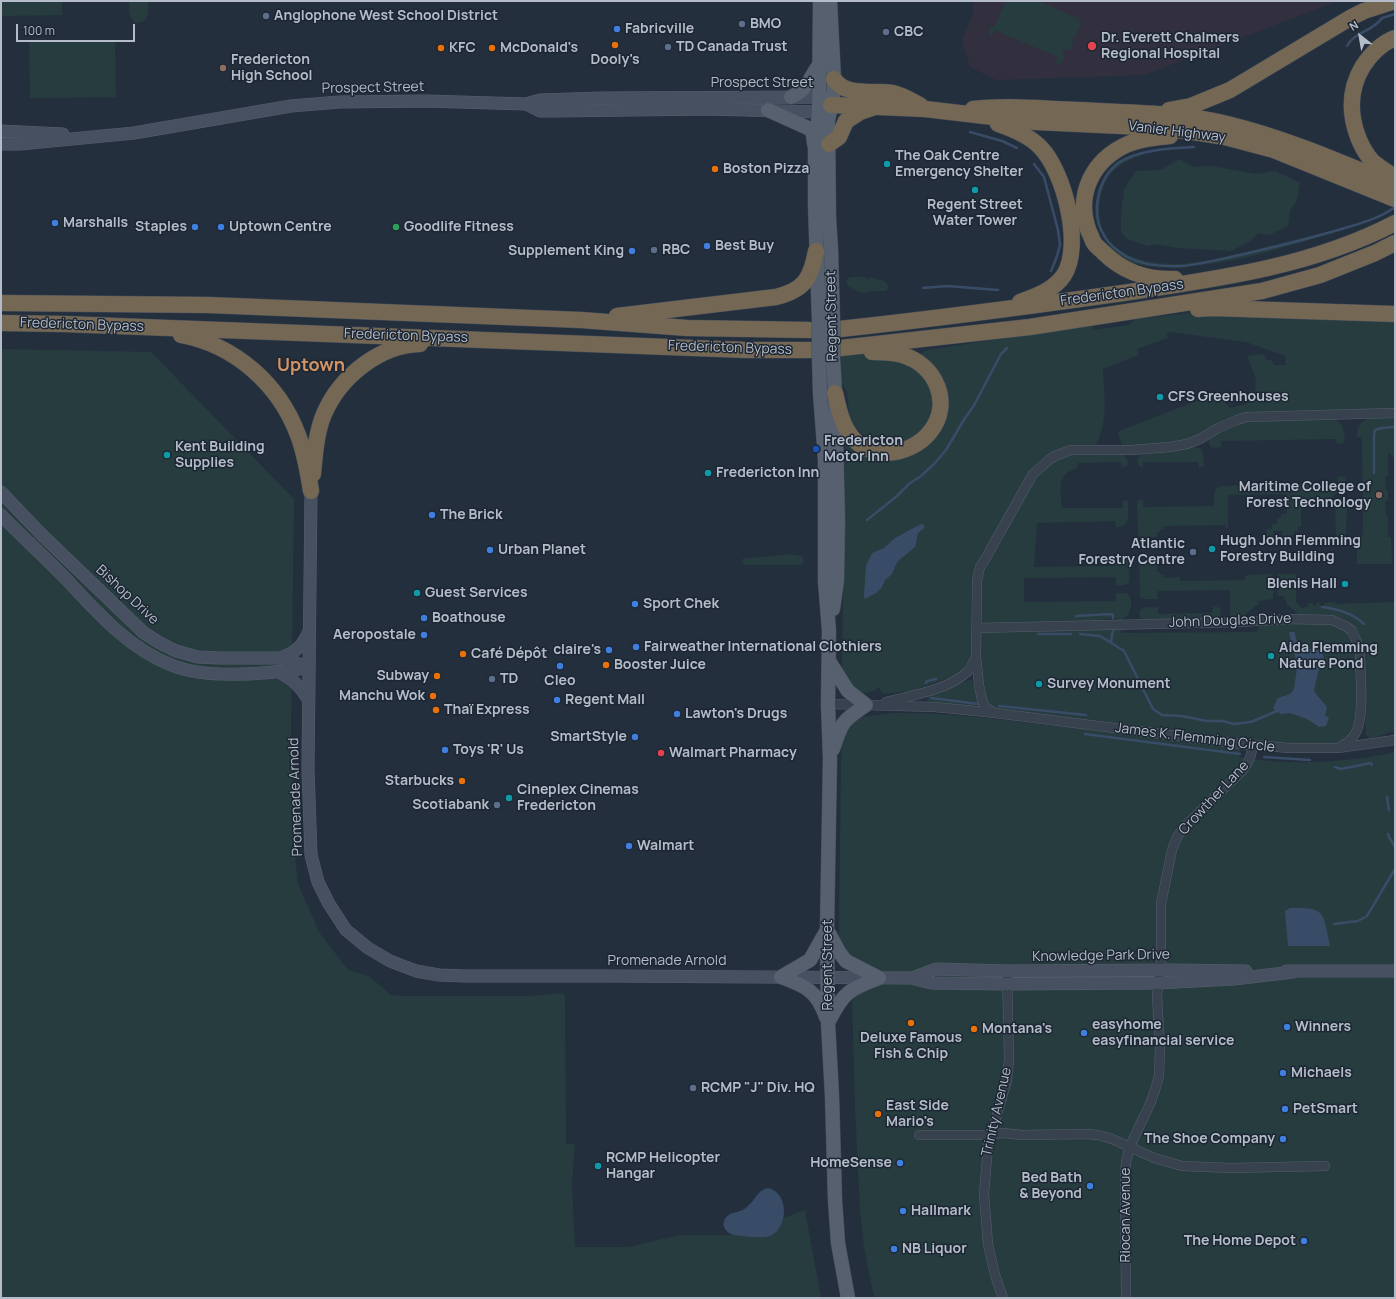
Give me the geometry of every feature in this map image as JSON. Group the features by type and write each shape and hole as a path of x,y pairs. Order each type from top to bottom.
{"highway":[{"path":"1119,112 1169,110 1191,106 1207,100 1236,87 1350,18 1364,11 1395,1"},
{"path":"1395,38 1383,44 1367,60 1354,84 1351,98 1354,128 1362,146 1372,160 1395,177"},
{"path":"834,79 840,86 858,91 892,93 909,99 925,109"},
{"name":"Vanier Highway","path":"823,105 925,109 1036,122 1164,128 1200,132 1274,150 1391,192"},
{"path":"822,145 839,137 846,121 860,112 877,106"},
{"name":"Vanier Highway","path":"948,112 995,106 1183,116 1225,123 1263,133 1298,146 1391,192"},
{"path":"976,116 1012,129 1029,138 1040,147 1051,161 1059,178 1068,209 1072,234 1072,250 1069,263 1064,274 1055,285 1038,295 996,311"},
{"path":"1200,132 1154,138 1128,144 1111,154 1096,168 1087,185 1083,203 1085,222 1094,243 1111,260 1131,273 1162,280 1222,278"},
{"name":"Fredericton Bypass","path":"836,325 996,311 1222,278 1298,260 1332,250 1395,223"},
{"name":"Fredericton Bypass","path":"838,352 1069,322 1262,291 1320,276 1395,243"},
{"path":"581,320 790,294 800,288 806,280 814,265 816,251"},
{"name":"Fredericton Bypass","path":"1,303 208,305 581,320 687,328 814,326"},
{"path":"1069,322 1174,310 1212,308 1395,314"},
{"name":"Fredericton Bypass","path":"1,323 473,339 814,354"},
{"path":"118,326 192,337 227,351 243,361 256,372 270,386 298,434 305,458 311,492"},
{"path":"311,492 316,442 324,414 342,385 356,370 374,358 400,347 414,344 473,339"},
{"path":"835,393 844,424 852,437 868,449 893,453 910,448 922,440 930,432 936,422 941,401 937,385 930,372 918,362 910,358 885,352 838,352"}],"main road":[{"name":"Regent Street","path":"820,1 820,64 823,105 828,121 822,145 816,251 814,354 820,393 825,459 825,581 829,631 828,704 830,759 827,930 828,1023 838,1243 848,1298"},
{"name":"Regent Street","path":"823,105 834,90 830,1"},
{"path":"791,97 800,94 820,64"},
{"path":"768,110 810,129 812,134 822,145"},
{"name":"Regent Street","path":"822,145 829,218 838,352 835,393 837,580 829,631"},
{"path":"829,661 848,691 871,705 848,718 843,723 830,759"},
{"path":"781,977 810,960 827,930"},
{"path":"827,930 839,952 846,961 879,978"},
{"path":"781,977 800,984 811,991 822,1005 828,1023"},
{"path":"828,1023 838,1003 848,992 860,985 879,978"}],"street":[{"name":"Prospect Street","path":"1,144 20,144 134,133 291,106 338,102 426,101 526,104 540,100 602,98 791,97 823,105"},
{"name":"Prospect Street","path":"526,104 540,111 708,109 768,110 823,105"},
{"name":"Prospect Street","path":"1,131 104,136"},
{"path":"995,713 985,707 978,685 976,657 977,581 980,567 1034,474 1044,464 1055,456 1071,450 1132,450 1187,444 1237,420 1260,416 1395,413"},
{"name":"Bishop Drive","path":"1,492 41,534 133,623 144,633 160,643 176,651 198,657 280,658 309,667"},
{"name":"Promenade Arnold","path":"311,492 310,701 308,769 311,855 318,882 329,904 346,930 368,948 390,961 416,971 440,975 828,978"},
{"path":"1,515 65,578 96,612 142,650 171,665 197,672 228,674 279,672 309,667"},
{"name":"John Douglas Drive","path":"977,628 1240,622 1289,619 1332,620 1352,631 1358,644 1361,716 1359,727 1350,741 1338,748"},
{"path":"280,658 294,652 301,646 306,640 310,628"},
{"path":"871,705 954,682 970,670 976,657"},
{"path":"279,672 299,685 310,701"},
{"name":"James K. Flemming Circle","path":"828,704 935,707 1289,748 1338,748 1395,740"},
{"name":"Crowther Lane","path":"1159,970 1161,961 1161,904 1165,879 1174,844 1187,824 1248,764 1253,745"},
{"name":"Knowledge Park Drive","path":"910,978 936,969 1007,971 1395,971"},
{"name":"Riocan Avenue","path":"1126,1298 1126,1162 1130,1146 1156,1090 1159,1076 1160,1054 1157,996 1159,970"},
{"name":"Trinity Avenue","path":"1003,1298 995,1275 988,1244 984,1194 986,1162 991,1135 1007,1080 1009,1060 1006,984 1007,971"},
{"name":"Knowledge Park Drive","path":"828,978 910,978 930,983 1158,983 1234,979 1293,972"},
{"path":"919,1135 991,1135 1002,1133 1022,1135 1086,1134 1098,1135 1112,1139 1154,1158 1182,1166 1224,1168 1326,1166"}],"shaded area":[{"name":"Dr. Everett Chalmers Regional Hospital","path":"974,1 1338,1 1144,75 996,80 970,67 962,40 972,16"}],"green space":[{"path":"2,1 62,1 62,15 2,16"},
{"path":"129,1 148,1 148,14 145,21 136,23 133,21 130,14"},
{"path":"1006,1 1039,1 1079,19 1078,22 1081,23 1075,38 1072,37 1071,39 1074,40 1070,51 1064,49 1062,54 1065,55 1062,62 1059,64 1055,63 1058,57 994,30 990,36 989,26 994,28"},
{"path":"115,40 116,97 30,98 29,41"},
{"path":"1149,152 1117,168 1106,181 1100,200 1099,214 1101,226 1106,237 1123,252 1134,258 1171,264 1194,263 1348,227 1340,231 1276,250 1210,264 1161,267 1130,262 1113,252 1103,237 1095,216 1096,204 1101,183 1111,167 1128,156"},
{"path":"1179,159 1194,167 1211,166 1257,174 1276,171 1300,183 1297,200 1290,211 1288,226 1269,235 1258,233 1251,241 1231,251 1178,248 1155,244 1148,246 1127,239 1121,232 1121,213 1124,189 1136,171 1161,170"},
{"path":"850,277 865,277 868,279 870,277 879,279 884,281 889,288 885,291 871,291 866,293 860,292 848,286 846,281"},
{"path":"1196,312 1395,318 1395,410 1218,424 1187,440 1160,444 1122,445 1118,433 1119,431 1217,393 1230,408 1253,402 1256,379 1247,356 1264,354 1267,360 1272,360 1274,365 1286,365 1285,356 1246,342 1170,332 1166,333 1168,338 1137,349 1139,355 1103,369 1105,409 1102,428 1095,446 1066,448 1059,450 1052,453 1031,472 975,567 971,592 972,651 970,661 962,670 951,677 911,691 883,694 879,688 876,688 876,690 861,694 856,692 842,670 845,442 859,452 874,459 893,460 914,454 948,403 919,354 928,350 1093,324 1093,330 1129,325 1136,319"},
{"path":"1,349 151,352 294,499 291,739 293,740 292,827 298,884 319,932 348,970 369,976 391,995 528,996 563,993 565,996 566,1144 575,1144 572,1184 575,1247 629,1247 679,1235 742,1236 775,1233 779,1229 783,1218 805,1210 821,1298 1,1298"},
{"path":"841,354 880,354 912,364 933,385 932,420 915,436 898,444 879,444 868,440 850,421 847,392 841,382"},
{"path":"1371,417 1395,417 1395,457 1391,457 1391,454 1388,454 1388,476 1385,476 1386,490 1388,490 1388,501 1385,501 1386,515 1388,516 1388,537 1391,537 1392,564 1357,564 1359,539 1363,533 1362,437 1357,437 1357,433 1360,424"},
{"path":"1324,418 1336,420 1341,425 1345,434 1344,443 1337,444 1336,439 1221,441 1221,447 1216,448 1211,447 1209,442 1209,439 1220,432 1238,424 1250,421"},
{"path":"1193,447 1201,449 1204,466 1199,468 1198,462 1143,462 1143,468 1138,465 1137,459 1143,453"},
{"path":"1085,454 1123,454 1127,459 1128,465 1122,468 1121,462 1078,463 1077,468 1070,471 1062,479 1062,508 1123,508 1123,500 1128,501 1127,522 1116,527 1115,521 1037,523 1034,567 1115,566 1115,558 1126,558 1130,564 1129,582 1125,585 1116,585 1116,577 1024,578 1024,602 1116,601 1116,593 1127,593 1130,596 1131,601 1128,614 1122,619 1104,619 1104,621 984,624 980,616 981,578 983,571 989,557 1023,499 1040,474 1055,461 1066,456"},
{"path":"1338,476 1346,478 1345,481 1340,489 1323,504 1301,505 1301,527 1298,527 1298,531 1294,531 1294,535 1291,535 1291,538 1287,539 1287,543 1283,543 1282,531 1273,531 1273,542 1267,543 1267,529 1272,529 1272,524 1277,524 1277,518 1281,518 1281,514 1287,514 1286,494 1228,495 1228,528 1226,528 1226,525 1163,526 1163,529 1160,529 1160,532 1157,532 1157,537 1141,537 1138,535 1137,502 1140,500 1143,500 1143,507 1214,506 1215,492 1220,486 1338,483"},
{"path":"1347,506 1346,534 1336,536 1335,507"},
{"path":"790,554 802,556 804,562 800,565 744,565 742,559"},
{"path":"1146,556 1157,556 1157,572 1160,572 1160,575 1163,575 1164,578 1180,577 1180,581 1245,580 1245,576 1248,575 1272,574 1272,579 1268,579 1268,587 1273,587 1273,599 1258,601 1259,604 1245,615 1237,618 1231,618 1230,590 1158,591 1157,599 1144,599 1140,597 1139,562 1146,562"},
{"path":"1278,574 1296,574 1296,602 1302,608 1308,606 1308,603 1313,603 1313,606 1316,605 1316,603 1320,603 1321,606 1324,606 1324,603 1334,602 1336,604 1394,602 1395,731 1370,738 1366,735 1363,658 1361,639 1355,628 1341,618 1334,616 1301,616 1286,604 1283,596 1278,596 1277,587 1282,587 1282,579 1278,579"},
{"path":"1214,606 1220,608 1220,618 1144,620 1141,619 1139,614 1142,609 1149,607 1158,607 1158,614 1212,613"},
{"path":"1260,620 1332,620 1356,638 1359,727 1338,748 1289,748 995,713 985,707 977,628 1118,624 1122,633 1257,632"},
{"path":"972,680 973,682 978,704 977,707 928,702 928,695"},
{"path":"894,713 976,717 1241,747 1239,757 1278,762 1337,761 1395,752 1395,1298 874,1298 864,1247 860,1211 855,1108 851,958 841,942 839,934 841,761 842,741 853,718"}],"water":[{"path":"921,524 924,525 924,528 918,533 915,547 897,562 892,574 885,580 882,587 876,593 865,599 866,566 872,553 884,548 895,538"},
{"name":"Aida Flemming Nature Pond","path":"1289,632 1295,632 1295,637 1305,648 1315,649 1322,652 1324,658 1319,669 1314,690 1327,707 1325,716 1329,717 1326,726 1319,727 1307,719 1290,713 1281,714 1273,709 1277,699 1291,693 1295,686 1297,668"},
{"path":"1290,908 1311,909 1321,914 1326,926 1330,946 1288,946 1285,911"},
{"path":"768,1188 775,1191 783,1204 783,1219 776,1232 770,1236 738,1236 731,1234 724,1228 726,1217 745,1208 759,1193"}],"waterway":[{"path":"1347,46 1350,41 1374,26 1382,18 1395,14"},
{"path":"970,132 1002,141 1017,148"},
{"path":"1194,147 1175,148 1143,153 1124,160 1109,172 1100,190 1097,209 1098,219 1105,237 1118,251 1127,257 1147,264 1183,266 1204,263 1285,244 1347,227 1381,216 1395,207"},
{"path":"1034,164 1044,177 1058,230 1060,245 1051,271"},
{"path":"923,288 947,286 998,290"},
{"path":"867,520 897,496 909,484 921,476 946,450 973,407 1001,354 1007,348"},
{"path":"1374,473 1375,430 1395,427"},
{"path":"1322,607 1344,612 1355,617 1364,624"},
{"path":"1076,616 1110,614 1113,615 1113,618"},
{"path":"1111,642 1113,630"},
{"path":"1038,634 1071,634"},
{"path":"1080,634 1100,636 1124,651 1153,709 1162,715 1182,716 1234,724 1251,722 1277,711"},
{"path":"926,683 927,681 936,679"},
{"path":"931,698 978,704"},
{"path":"999,706 1086,715"},
{"path":"1085,734 1240,754"},
{"path":"1264,757 1310,760"},
{"path":"1335,767 1341,769 1371,763 1372,765"},
{"path":"1387,797 1389,810"},
{"path":"1388,834 1395,847"},
{"path":"1334,924 1358,921 1367,916 1395,869"}],"place":[{"name":"Anglophone West School District","path":"266,16"},
{"name":"BMO","path":"742,24"},
{"name":"Fabricville","path":"617,29"},
{"name":"CBC","path":"886,32"},
{"name":"Dooly's","path":"615,45"},
{"name":"Dr. Everett Chalmers Regional Hospital","path":"1092,46"},
{"name":"TD Canada Trust","path":"668,47"},
{"name":"KFC","path":"441,48"},
{"name":"McDonald's","path":"492,48"},
{"name":"Fredericton High School","path":"223,68"},
{"name":"The Oak Centre Emergency Shelter","path":"887,164"},
{"name":"Boston Pizza","path":"715,169"},
{"name":"Regent Street Water Tower","path":"975,190"},
{"name":"Marshalls","path":"55,223"},
{"name":"Staples","path":"195,227"},
{"name":"Uptown Centre","path":"221,227"},
{"name":"Goodlife Fitness","path":"396,227"},
{"name":"Best Buy","path":"707,246"},
{"name":"RBC","path":"654,250"},
{"name":"Supplement King","path":"632,251"},
{"name":"CFS Greenhouses","path":"1160,397"},
{"name":"Fredericton Motor Inn","path":"816,449"},
{"name":"Kent Building Supplies","path":"167,455"},
{"name":"Fredericton Inn","path":"708,473"},
{"name":"Maritime College of Forest Technology","path":"1379,495"},
{"name":"The Brick","path":"432,515"},
{"name":"Hugh John Flemming Forestry Building","path":"1212,549"},
{"name":"Urban Planet","path":"490,550"},
{"name":"Atlantic Forestry Centre","path":"1193,552"},
{"name":"Blenis Hall","path":"1345,584"},
{"name":"Guest Services","path":"417,593"},
{"name":"Sport Chek","path":"635,604"},
{"name":"Boathouse","path":"424,618"},
{"name":"Aeropostale","path":"424,635"},
{"name":"Fairweather International Clothiers","path":"636,647"},
{"name":"claire's","path":"609,650"},
{"name":"Café Dépôt","path":"463,654"},
{"name":"Aida Flemming Nature Pond","path":"1271,656"},
{"name":"Booster Juice","path":"606,665"},
{"name":"Cleo","path":"560,666"},
{"name":"Subway","path":"437,676"},
{"name":"TD","path":"492,679"},
{"name":"Survey Monument","path":"1039,684"},
{"name":"Manchu Wok","path":"433,696"},
{"name":"Regent Mall","path":"557,700"},
{"name":"Thaï Express","path":"436,710"},
{"name":"Lawton's Drugs","path":"677,714"},
{"name":"SmartStyle","path":"635,737"},
{"name":"Toys 'R' Us","path":"445,750"},
{"name":"Walmart Pharmacy","path":"661,753"},
{"name":"Starbucks","path":"462,781"},
{"name":"Cineplex Cinemas Fredericton","path":"509,798"},
{"name":"Scotiabank","path":"497,805"},
{"name":"Walmart","path":"629,846"},
{"name":"Deluxe Famous Fish & Chip","path":"911,1023"},
{"name":"Winners","path":"1287,1027"},
{"name":"Montana's","path":"974,1029"},
{"name":"easyhome easyfinancial service","path":"1084,1033"},
{"name":"Michaels","path":"1283,1073"},
{"name":"RCMP \"J\" Div. HQ","path":"693,1088"},
{"name":"PetSmart","path":"1285,1109"},
{"name":"East Side Mario's","path":"878,1114"},
{"name":"The Shoe Company","path":"1283,1139"},
{"name":"HomeSense","path":"900,1163"},
{"name":"RCMP Helicopter Hangar","path":"598,1166"},
{"name":"Bed Bath & Beyond","path":"1090,1186"},
{"name":"Hallmark","path":"903,1211"},
{"name":"The Home Depot","path":"1304,1241"},
{"name":"NB Liquor","path":"894,1249"}],"district":[{"name":"Uptown","path":"311,366"}]}
